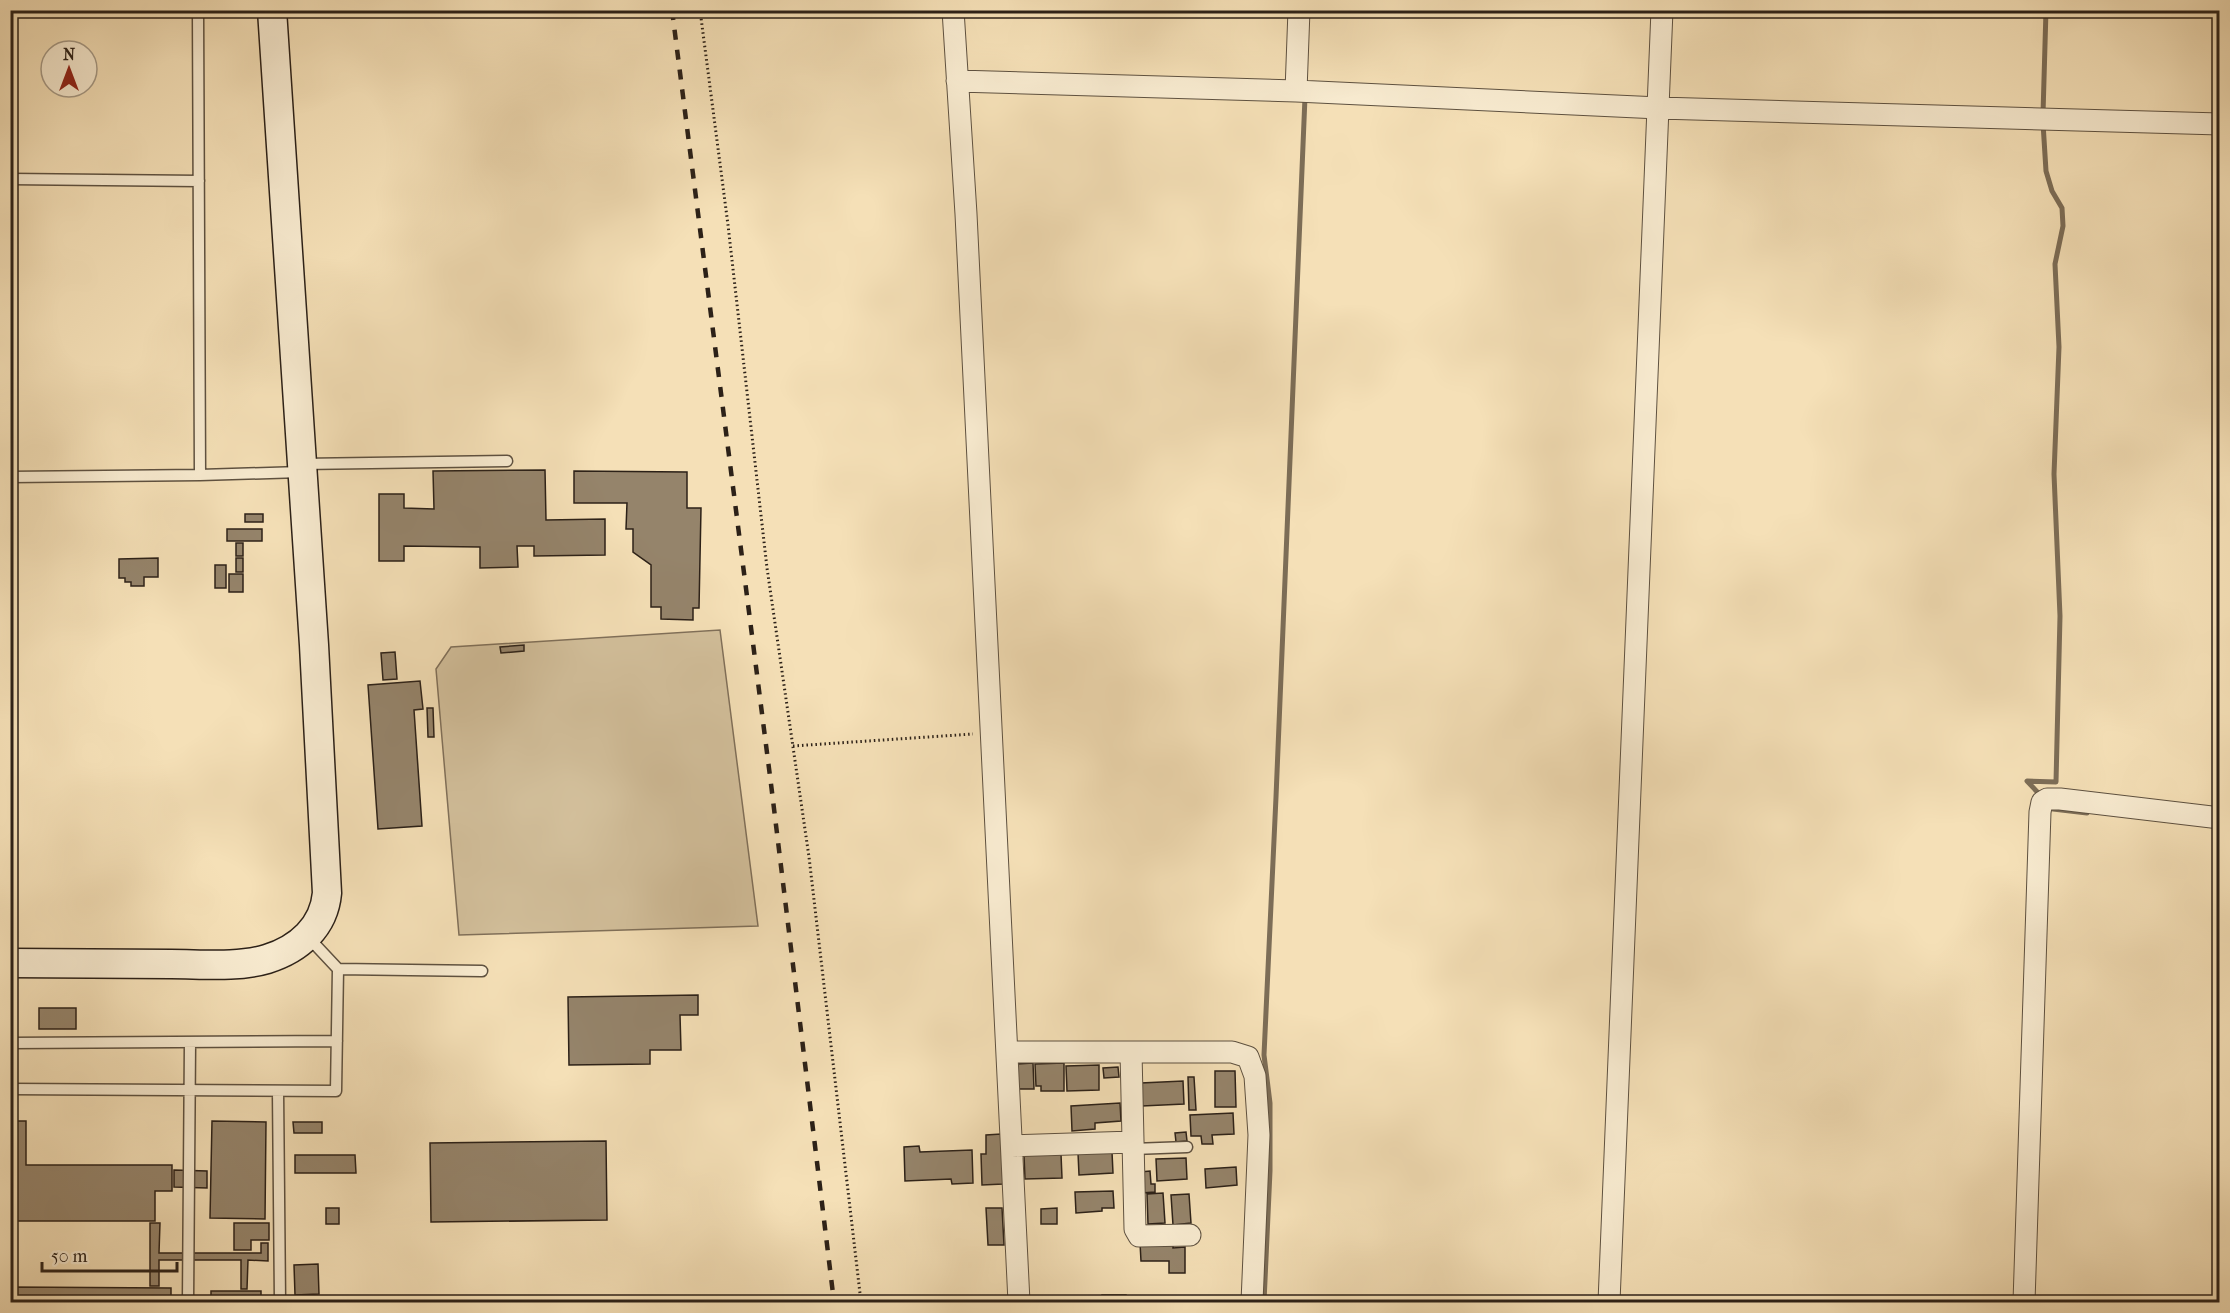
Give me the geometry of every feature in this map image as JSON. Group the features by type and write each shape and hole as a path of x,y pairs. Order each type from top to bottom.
{"street":[{"path":"10,963 226,964 264,960 308,937 325,909 327,893 314,645 272,10"},
{"path":"953,10 966,214 1019,1302"},
{"path":"1296,91 1299,10"},
{"path":"1609,1302 1662,10"},
{"path":"957,81 1296,91 1659,108 2220,124"},
{"path":"2024,1302 2042,802 2047,799 2060,799 2220,818"},
{"path":"1007,1052 1232,1052 1248,1057 1255,1076 1259,1135 1252,1302"},
{"path":"1131,1052 1135,1229 1139,1236 1190,1235"},
{"path":"1012,1146 1133,1145"}],"lane":[{"path":"198,10 200,475"},
{"path":"10,179 199,181"},
{"path":"10,477 200,475 302,468 507,461"},
{"path":"10,1089 336,1091 338,969 308,937"},
{"path":"338,969 482,970"},
{"path":"10,1043 337,1041"},
{"path":"188,1302 190,1042"},
{"path":"279,1091 280,1302"},
{"path":"1133,1145 1186,1148"}],"path":[{"path":"700,10 728,225 767,568 808,857 861,1302"},
{"path":"793,746 992,732"}],"shaded area":[{"path":"720,630 758,926 459,935 436,669 451,647"}],"building":[{"path":"545,470 546,520 605,519 605,555 534,556 534,546 517,546 518,567 480,568 480,547 404,546 404,561 379,561 379,494 404,494 404,508 434,509 433,471"},
{"path":"574,471 687,472 687,508 701,508 699,608 693,608 693,620 661,619 661,607 651,607 651,565 633,552 633,529 626,529 627,503 574,503"},
{"path":"245,514 263,514 263,522 245,522"},
{"path":"227,529 262,529 262,541 227,541"},
{"path":"236,543 243,543 243,556 236,556"},
{"path":"158,558 158,577 144,577 144,586 131,586 131,582 125,582 125,578 119,578 119,559"},
{"path":"236,558 243,558 243,572 236,572"},
{"path":"215,565 226,565 226,588 215,588"},
{"path":"229,574 243,574 243,592 229,592"},
{"path":"524,645 524,651 501,653 500,647"},
{"path":"395,652 397,679 383,680 381,653"},
{"path":"420,681 423,709 414,710 422,826 378,829 368,685"},
{"path":"427,708 433,708 434,737 428,737"},
{"path":"698,995 698,1015 680,1015 681,1050 650,1050 650,1064 569,1065 568,997"},
{"path":"39,1008 76,1008 76,1029 39,1029"},
{"path":"1033,1063 1034,1089 1018,1089 1017,1064"},
{"path":"1064,1063 1064,1091 1041,1091 1041,1086 1036,1086 1035,1064"},
{"path":"1099,1065 1099,1090 1067,1091 1066,1066"},
{"path":"1118,1067 1119,1077 1104,1078 1103,1068"},
{"path":"1215,1071 1235,1071 1236,1107 1215,1107"},
{"path":"1188,1077 1194,1077 1196,1110 1189,1110"},
{"path":"1183,1081 1184,1104 1142,1106 1141,1083"},
{"path":"1120,1103 1121,1121 1095,1123 1095,1129 1072,1131 1071,1106"},
{"path":"1233,1113 1234,1134 1212,1135 1213,1144 1202,1144 1201,1136 1191,1136 1190,1115"},
{"path":"10,1121 26,1121 26,1165 172,1165 172,1191 155,1191 155,1221 10,1221"},
{"path":"212,1121 266,1122 265,1219 210,1218"},
{"path":"293,1122 322,1122 322,1133 294,1133"},
{"path":"1186,1132 1187,1141 1176,1142 1175,1133"},
{"path":"1001,1134 1003,1184 982,1185 981,1154 986,1154 986,1135"},
{"path":"606,1141 607,1220 431,1222 430,1143"},
{"path":"919,1146 920,1152 972,1150 973,1183 952,1184 951,1179 905,1181 904,1147"},
{"path":"1112,1152 1113,1173 1079,1175 1078,1153"},
{"path":"1061,1154 1062,1178 1025,1179 1024,1155"},
{"path":"295,1155 355,1155 356,1173 295,1173"},
{"path":"1186,1158 1187,1179 1157,1181 1156,1159"},
{"path":"1236,1167 1237,1185 1206,1188 1205,1169"},
{"path":"174,1170 207,1171 207,1188 174,1187"},
{"path":"1150,1171 1151,1184 1155,1184 1155,1192 1141,1193 1140,1172"},
{"path":"1113,1191 1114,1208 1076,1213 1075,1192"},
{"path":"1163,1193 1165,1223 1148,1224 1147,1194"},
{"path":"1189,1194 1191,1223 1173,1225 1171,1195"},
{"path":"326,1208 339,1208 339,1224 326,1224"},
{"path":"986,1208 1002,1208 1004,1245 988,1245"},
{"path":"1057,1208 1057,1224 1041,1224 1041,1209"},
{"path":"150,1223 160,1223 159,1253 261,1253 261,1243 268,1243 268,1261 248,1260 247,1289 241,1289 241,1260 159,1260 159,1286 150,1286"},
{"path":"234,1223 269,1223 269,1240 251,1240 251,1250 234,1250"},
{"path":"1173,1242 1173,1248 1185,1247 1185,1273 1169,1273 1169,1261 1141,1261 1140,1243"},
{"path":"318,1264 319,1294 295,1295 294,1265"},
{"path":"10,1287 171,1288 171,1302 10,1302"},
{"path":"211,1291 261,1291 261,1302 211,1302"},
{"path":"1102,1295 1126,1295 1126,1302 1102,1302"},
{"path":"1048,1300 1067,1300 1067,1302 1048,1302"}],"waterway":[{"path":"2043,114 2046,10"},
{"path":"1264,1302 1270,1171 1270,1103 1264,1055 1305,97"},
{"path":"2042,797 2027,781 2056,782 2060,616 2054,474 2059,347 2055,264 2063,226 2062,208 2052,191 2046,171 2043,123"},
{"path":"2050,806 2053,809 2087,813"}],"railway":[{"path":"672,10 771,784 834,1302"}]}
